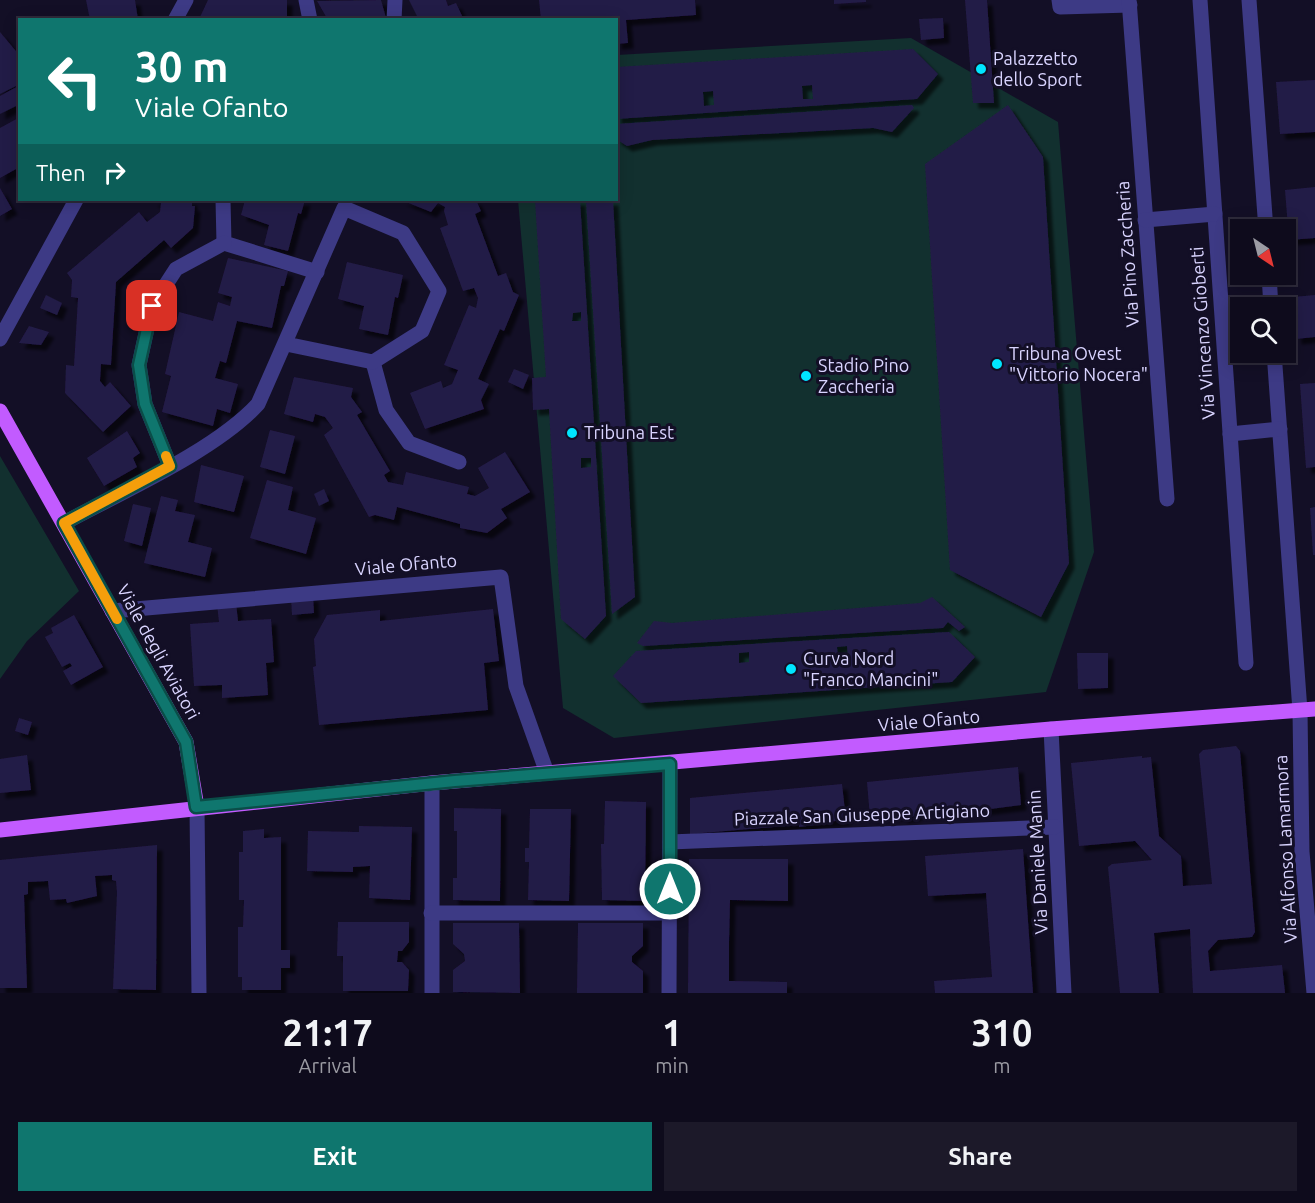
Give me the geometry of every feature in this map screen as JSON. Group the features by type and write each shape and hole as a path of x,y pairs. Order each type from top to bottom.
{"main road":[{"name":"Viale degli Aviatori","path":"0,411 186,742 196,807"},
{"name":"Viale Ofanto","path":"0,830 432,783 1051,729 1308,710"}],"street":[{"path":"176,18 186,0"},
{"path":"306,0 310,18"},
{"path":"394,18 395,0"},
{"name":"Via Pino Zaccheria","path":"1059,0 1060,7 1130,3 1167,499"},
{"name":"Via Vincenzo Gioberti","path":"1200,0 1246,663"},
{"path":"1249,0 1265,219"},
{"path":"0,339 75,201"},
{"path":"223,201 224,243"},
{"path":"64,523 170,466 241,422 258,404 317,272 342,204 403,233 439,291 422,331 373,362 286,344"},
{"path":"1145,220 1215,214"},
{"path":"170,466 145,404 139,365 152,306 176,269 224,243 317,272"},
{"path":"373,362 386,410 409,443 459,462"},
{"path":"1275,363 1308,710"},
{"path":"1230,434 1280,429"},
{"name":"Viale Ofanto","path":"112,611 501,577 516,686 547,773"},
{"name":"Via Alfonso Lamarmora","path":"1308,710 1309,851 1314,987"},
{"name":"Via Daniele Manin","path":"1051,729 1064,993"},
{"path":"669,993 670,764"},
{"path":"432,783 432,993"},
{"path":"196,807 199,993"},
{"name":"Piazzale San Giuseppe Artigiano","path":"670,842 1055,827"},
{"path":"431,913 669,913"}],"green space":[{"name":"Stadio Pino Zaccheria","path":"911,38 1058,122 1094,552 1046,692 614,738 563,708 518,201 618,201 618,55"},
{"path":"0,456 79,591 27,641 0,679"}],"building":[{"path":"86,0 135,0 138,18 90,18"},
{"path":"208,0 287,0 287,18 200,17"},
{"path":"381,0 386,18 327,18 317,1"},
{"path":"409,0 446,0 448,6 456,3 463,18 418,18"},
{"path":"539,0 695,0 696,15 626,20 628,43 618,44 618,18 541,18"},
{"path":"834,0 866,0 866,2 834,4"},
{"name":"Palazzetto dello Sport","path":"965,0 987,0 994,103 973,103"},
{"path":"943,18 944,38 921,40 919,19"},
{"path":"0,32 18,54 18,85 0,94"},
{"path":"913,49 938,74 917,99 618,119 618,67","holes":["812,85 813,99 803,99 802,86","713,91 714,105 704,106 703,92"]},
{"path":"1315,80 1315,132 1280,134 1276,82"},
{"path":"18,86 18,105 0,114 0,96"},
{"path":"912,105 914,108 892,132 873,128 652,140 627,146 618,140 618,124"},
{"name":"Tribuna Ovest \"Vittorio Nocera\"","path":"1008,105 1043,157 1069,563 1041,617 950,570 925,164"},
{"path":"18,118 18,170 0,178 0,128"},
{"path":"1315,187 1315,238 1296,239 1296,219 1287,219 1285,190"},
{"path":"0,188 12,209 0,216"},
{"path":"192,201 192,206 195,206 193,228 171,248 164,240 116,282 111,365 101,364 100,381 105,387 110,382 131,406 103,432 65,393 66,365 74,366 78,298 71,297 72,280 67,273 139,212 147,222 160,212 161,203 153,202"},
{"path":"245,201 305,201 301,214 298,213 288,251 264,245 269,225 241,215"},
{"path":"404,201 476,201 481,211 475,214 498,276 506,273 513,292 519,295 504,331 500,329 478,379 489,384 481,400 484,409 425,429 410,393 441,381 443,388 452,384 458,370 444,365 469,305 476,308 478,298 474,288 463,291 440,228 448,225 445,207 438,203 431,212"},
{"name":"Tribuna Est","path":"535,201 580,201 606,616 585,639 561,619 549,409 533,410 532,378 546,377","holes":["581,312 581,321 572,321 573,313","581,458 591,458 591,467 581,468"]},
{"path":"586,201 613,201 635,597 612,614"},
{"path":"228,258 288,271 284,286 281,286 272,328 237,321 226,363 220,361 215,378 238,384 230,413 217,409 213,426 162,412 171,376 165,374 179,312 213,321 218,302 230,306 232,297 218,293"},
{"path":"347,262 403,275 398,298 395,297 388,335 359,329 364,306 338,299"},
{"path":"46,295 62,303 57,315 40,308"},
{"path":"1315,295 1315,337 1296,339 1296,297 1293,297"},
{"path":"29,326 49,332 41,345 19,343"},
{"path":"514,369 529,375 523,389 508,382"},
{"path":"294,377 353,388 351,397 362,412 357,415 390,471 384,475 388,482 403,485 406,472 469,487 467,494 475,496 489,488 478,468 505,452 530,492 501,509 507,518 487,533 460,528 460,524 397,507 394,520 375,515 369,517 324,435 333,428 325,417 315,414 313,422 284,414"},
{"path":"1315,383 1315,467 1306,468 1300,384"},
{"path":"270,430 295,436 285,474 260,467"},
{"path":"127,431 140,453 133,458 137,467 104,486 87,458"},
{"path":"201,465 244,476 234,512 194,502"},
{"path":"267,480 293,487 288,510 316,518 306,554 250,538"},
{"path":"324,489 329,501 319,506 314,494"},
{"path":"161,496 178,500 175,511 195,515 188,542 212,548 205,577 144,563"},
{"path":"133,504 151,508 142,546 124,541"},
{"path":"1315,507 1315,555 1313,555 1310,508"},
{"path":"313,596 314,613 292,615 291,598"},
{"path":"932,597 965,627 959,631 948,622 943,628 643,646 637,643 654,621 672,623 920,603"},
{"path":"236,603 238,621 271,619 274,662 266,663 268,695 222,698 222,685 194,686 190,624 219,622 217,604"},
{"path":"493,609 499,661 484,663 488,710 319,725 313,667 316,666 314,639 327,615 380,610 380,621"},
{"path":"74,615 103,667 71,685 63,671 72,666 70,663 62,667 45,637 53,633 51,628"},
{"name":"Curva Nord \"Franco Mancini\"","path":"949,632 975,657 952,682 641,703 613,676 636,651","holes":["847,646 848,658 838,658 837,647","749,652 749,662 739,663 739,653"]},
{"path":"1077,653 1108,653 1108,688 1078,689"},
{"path":"19,718 32,722 28,735 15,731"},
{"path":"1236,746 1240,751 1255,932 1252,937 1218,940 1208,951 1210,971 1282,965 1285,993 1193,993 1190,929 1154,933 1159,993 1120,993 1108,867 1112,864 1152,860 1135,841 1079,846 1071,763 1151,757 1159,836 1181,856 1183,886 1212,884 1199,754 1203,750"},
{"path":"27,755 31,790 0,793 0,759"},
{"path":"1018,767 1021,805 975,811 975,808 915,814 916,816 902,818 901,815 870,818 867,782"},
{"path":"842,784 846,820 799,827 799,825 690,834 690,798"},
{"path":"605,801 646,802 645,901 602,900 601,844 604,844"},
{"path":"454,808 501,809 500,901 453,900 453,878 457,878 457,831 454,831"},
{"path":"530,809 571,809 569,901 528,900 529,862 525,862 525,848 529,848"},
{"path":"359,826 412,827 410,900 369,898 370,866 353,867 353,872 307,871 308,831 359,832"},
{"path":"264,829 264,838 281,837 281,950 290,950 290,968 281,968 281,990 242,990 242,977 238,977 238,927 243,927 244,900 239,900 239,852 243,852 243,831"},
{"path":"157,845 156,990 113,989 117,893 116,881 112,880 112,875 95,876 97,896 67,903 66,899 50,900 48,881 28,882 28,894 24,895 27,988 0,988 0,860"},
{"path":"1023,849 1033,993 935,993 934,981 992,977 986,893 928,896 925,856"},
{"path":"689,859 788,859 788,901 730,900 729,943 729,981 787,982 787,993 688,993"},
{"path":"338,922 409,922 409,942 402,951 398,951 397,962 402,962 409,970 408,991 343,991 343,956 337,956"},
{"path":"453,923 519,923 520,993 453,992 453,970 465,961 464,954 453,944"},
{"path":"578,923 643,923 643,946 632,956 632,962 643,971 643,993 577,993"}],"slow traffic":[{"path":"117,619 64,523 170,466 166,456"}],"place":[{"name":"Palazzetto dello Sport","path":"981,69"},
{"name":"Tribuna Ovest \"Vittorio Nocera\"","path":"997,364"},
{"name":"Stadio Pino Zaccheria","path":"806,376"},
{"name":"Tribuna Est","path":"572,433"},
{"name":"Curva Nord \"Franco Mancini\"","path":"791,669"}],"route":[{"path":"152,306 139,365 145,404 170,466 64,523 186,742 196,807 455,781 670,764 670,889"}]}
